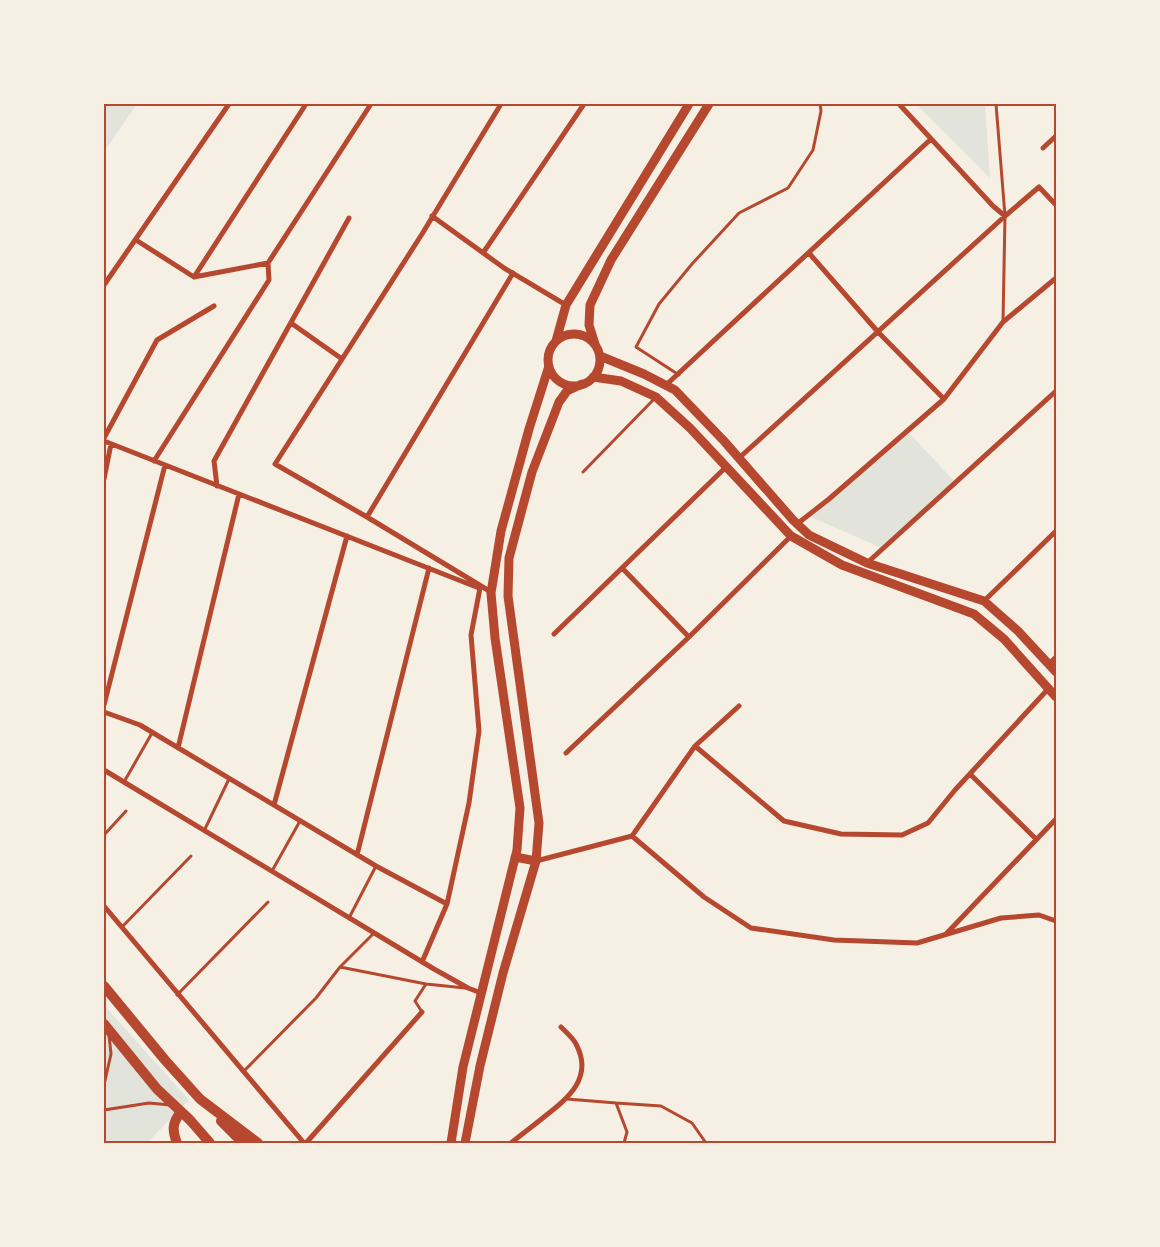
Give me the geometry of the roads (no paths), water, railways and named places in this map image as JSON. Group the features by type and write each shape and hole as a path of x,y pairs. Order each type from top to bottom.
{"main road":[{"path":"104,986 165,1060 200,1099 244,1143"},
{"path":"106,1027 157,1089 210,1143"},
{"path":"200,1099 258,1143"},
{"path":"177,1143 173,1128 178,1109"}],"street":[{"path":"104,285 229,104"},
{"path":"194,277 306,104"},
{"path":"154,461 269,280 268,263 372,104"},
{"path":"492,593 275,464 501,104"},
{"path":"483,253 584,104"},
{"path":"452,1143 462,1067 515,857 520,808 495,638 492,593 501,531 529,428 549,366 549,352 556,341 566,305 689,104"},
{"path":"465,1143 480,1066 501,982 536,861 539,823 508,596 509,558 532,472 559,402 567,391 593,377 600,364 600,356 589,325 590,305 611,260 709,104"},
{"path":"898,104 993,206 1005,216"},
{"path":"1043,148 1056,136"},
{"path":"666,385 679,375 931,139"},
{"path":"738,458 1040,186 1056,205"},
{"path":"432,216 513,273 566,305"},
{"path":"217,486 214,461 349,218"},
{"path":"136,240 194,277 268,263"},
{"path":"808,253 878,332 944,399"},
{"path":"367,517 513,273"},
{"path":"797,524 829,499 944,399 1003,322 1056,278"},
{"path":"214,306 157,340 104,440 492,593 508,596"},
{"path":"291,323 342,359"},
{"path":"556,341 569,334 576,334 595,344"},
{"path":"600,356 644,374 675,390 809,535 867,562 984,601 1018,631 1056,672"},
{"path":"549,366 556,378 562,382 576,385 582,384"},
{"path":"593,377 621,381 656,397 690,428 791,536 842,565 974,614 1004,638 1056,697"},
{"path":"867,562 1056,391"},
{"path":"104,480 111,444"},
{"path":"104,704 164,465"},
{"path":"554,634 726,467"},
{"path":"178,748 239,494"},
{"path":"974,614 984,601 1056,531"},
{"path":"274,805 347,536"},
{"path":"566,753 689,637 791,536"},
{"path":"357,855 429,568"},
{"path":"623,568 689,637"},
{"path":"422,962 447,904 469,803 479,731 471,635 480,588"},
{"path":"1049,664 1056,657"},
{"path":"696,746 784,821 841,834 902,835 928,823 1049,688"},
{"path":"515,857 536,861 632,836 696,746 739,706"},
{"path":"104,712 140,725 357,855 447,904"},
{"path":"104,770 422,962 468,988 481,993"},
{"path":"970,774 1036,839"},
{"path":"944,935 1056,819"},
{"path":"632,836 704,897 752,928 834,940 917,943 1001,918 1039,915 1056,921"},
{"path":"104,906 177,995 305,1143 422,1012"},
{"path":"511,1143 567,1099 577,1086 581,1073 581,1058 576,1044 561,1027"}],"lane":[{"path":"679,375 636,347 659,304 692,264 739,213 788,188 813,150 821,111 820,104"},
{"path":"996,104 1005,216 1003,322"},
{"path":"583,472 656,397"},
{"path":"124,782 152,732"},
{"path":"204,831 229,778"},
{"path":"104,835 126,811"},
{"path":"271,872 300,821"},
{"path":"121,928 191,856"},
{"path":"349,918 376,866"},
{"path":"177,995 268,902"},
{"path":"243,1072 316,998 340,967 375,933"},
{"path":"340,967 426,984 468,988"},
{"path":"422,1012 415,1001 426,984"},
{"path":"104,1085 110,1054 106,1027"},
{"path":"567,1099 661,1106 692,1123 706,1143"},
{"path":"104,1110 149,1103 178,1109"},
{"path":"616,1103 627,1132 624,1143"}]}
